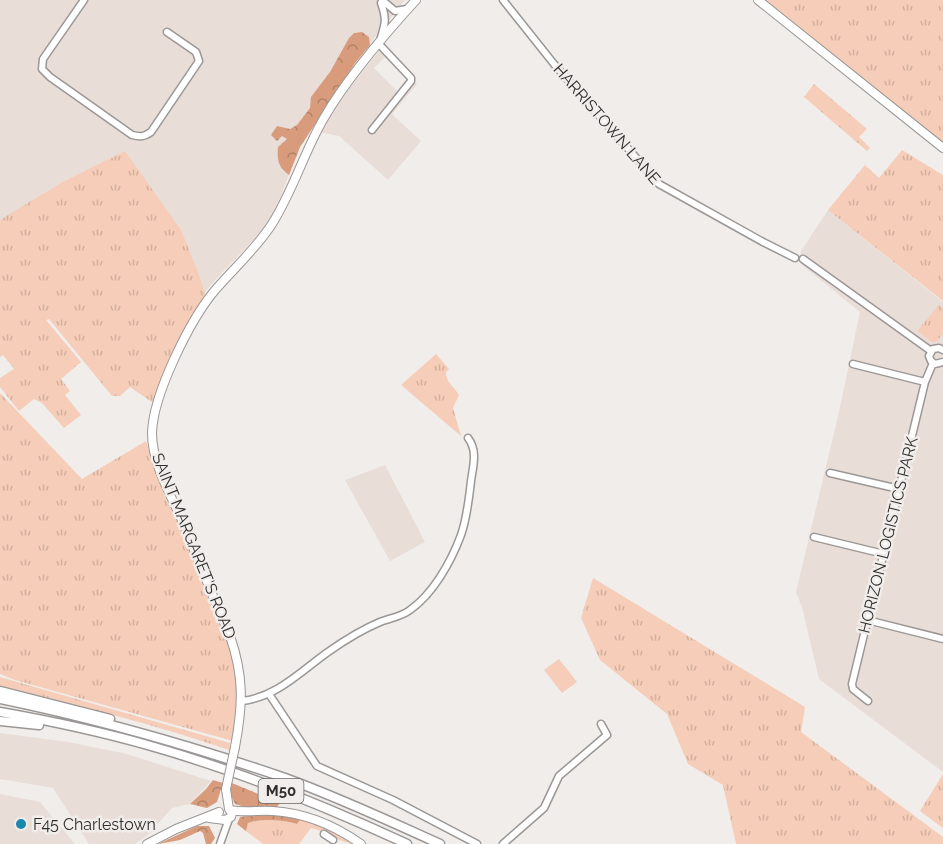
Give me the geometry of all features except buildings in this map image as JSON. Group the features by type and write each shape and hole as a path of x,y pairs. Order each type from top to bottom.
{"highway":[{"path":"0,693 32,706"},
{"path":"0,693 120,722 135,731"},
{"name":"M50","path":"0,699 135,731 286,778 370,812 440,844"},
{"name":"M50","path":"0,712 60,723 152,746 200,761 364,824 407,844"},
{"path":"0,721 32,723 152,746"}],"main road":[{"name":"SAINT MARGARET'S ROAD","path":"226,816 226,789 242,701 241,675 235,650 160,469 155,452 153,428 158,398 170,368 201,311 216,289 242,264 264,236 287,198 308,147 327,113 379,44 394,29 398,20 416,0"},
{"path":"758,0 943,148"},
{"path":"147,844 176,829 207,818 270,810 308,817 335,827 361,844"}],"street":[{"path":"72,0 79,6 43,59 42,69 132,135 139,137 151,132 199,61 196,52 167,32"},
{"name":"HARRISTOWN LANE","path":"502,0 554,64 659,184 795,258"},
{"path":"380,1 395,11 399,12 408,8"},
{"path":"372,130 411,81 411,78 379,44 386,26 386,15 380,1"},
{"path":"380,1 398,20"},
{"path":"386,15 392,20 398,20"},
{"path":"803,258 931,351"},
{"path":"931,351 942,347"},
{"path":"931,351 929,359 933,363 943,362"},
{"name":"HORIZON LOGISTICS PARK","path":"868,701 852,687 925,382 933,363"},
{"path":"853,364 925,382"},
{"path":"242,701 258,699 269,694 361,630 410,610 440,576 461,535 469,502 475,448 468,438"},
{"path":"830,473 899,489"},
{"path":"814,537 884,554"},
{"path":"867,620 943,639"},
{"path":"269,694 319,767 393,800 477,844"},
{"path":"503,844 544,808 559,776 607,735 601,724"},
{"path":"220,844 226,816"},
{"path":"322,844 328,837"}],"shaded area":[{"path":"0,0 405,0 377,34 300,147 280,198 264,229 202,296 0,220"},
{"path":"380,50 387,55 374,68 400,94 411,78 417,84 392,114 421,141 388,180 339,136 320,132 341,97"},
{"path":"828,210 943,302 943,772 819,679 802,607 796,592 839,412 860,312 802,265 801,251"},
{"path":"385,465 425,542 390,561 345,480"},
{"path":"0,733 68,742 127,754 211,781 190,804 172,808 148,835 135,844 89,844 53,788 0,779"},
{"path":"0,794 40,802 75,844 0,844"}],"green space":[{"path":"762,0 943,0 943,145"},
{"path":"362,32 369,37 370,45 355,63 300,147 289,175 280,166 278,156 278,147 287,139 282,136 277,141 271,135 277,126 290,129 297,125 310,108 311,97 330,72 349,38 354,33"},
{"path":"814,84 867,129 859,137 870,148 867,151 804,97"},
{"path":"902,150 943,175 943,301 828,210 865,165 879,178"},
{"path":"125,151 181,230 205,294 155,404 130,387 120,396 112,396 49,319 46,320 81,362 61,379 70,391 65,395 81,415 64,428 42,403 34,399 19,411 0,387 0,378 14,369 3,355 0,357 0,220 61,183"},
{"path":"939,305 943,308 943,334 936,342 932,342 917,331"},
{"path":"436,354 449,369 446,372 447,379 459,395 453,408 461,436 401,385"},
{"path":"0,393 82,479 146,441 164,495 203,574 236,664 239,690 233,741 0,674"},
{"path":"593,578 805,707 801,732 943,837 943,844 736,844 723,785 688,764 667,714 600,660 581,618"},
{"path":"559,659 577,682 562,693 544,670"},
{"path":"0,677 230,743 229,750 175,732 10,690 0,686"},
{"path":"943,774 943,828 920,811"},
{"path":"213,780 223,783 217,802 207,808 190,804 206,789"},
{"path":"232,783 280,803 276,808 249,808 235,804 230,793"},
{"path":"259,814 297,817 299,821 297,824 272,820 254,821 248,823 246,831 237,824 240,817"},
{"path":"299,818 328,827 357,844 345,842 311,828 299,844 263,844 246,831 248,823 254,821 272,820 297,824"},
{"path":"197,826 209,826 215,838 211,844 206,844 203,833 200,831 180,840 158,844"}],"place":[{"name":"F45 Charlestown","path":"21,824"}]}
